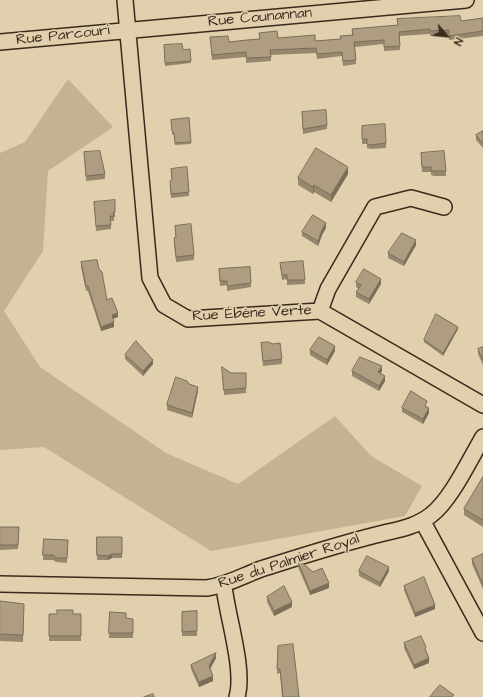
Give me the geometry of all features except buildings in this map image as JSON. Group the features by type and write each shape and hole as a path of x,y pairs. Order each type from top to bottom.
{"street":[{"name":"Rue Ébène Verte","path":"124,0 150,278 164,304 188,319 320,311 483,405"},
{"name":"Rue Counannan","path":"126,30 466,0"},
{"name":"Rue Parcouri","path":"0,42 126,30"},
{"path":"320,311 328,289 375,206 411,198 444,207"},
{"name":"Rue du Palmier Royal","path":"0,584 207,588 224,586 246,575 336,544 409,527 423,522 433,514 446,499 483,437"},
{"path":"423,522 483,633"},
{"path":"224,586 237,661 239,690 237,697"}],"shaded area":[{"path":"68,79 113,127 48,171 43,251 4,311 40,367 166,453 238,484 335,416 371,456 422,486 405,516 211,551 44,447 0,450 0,153 25,142"}]}
